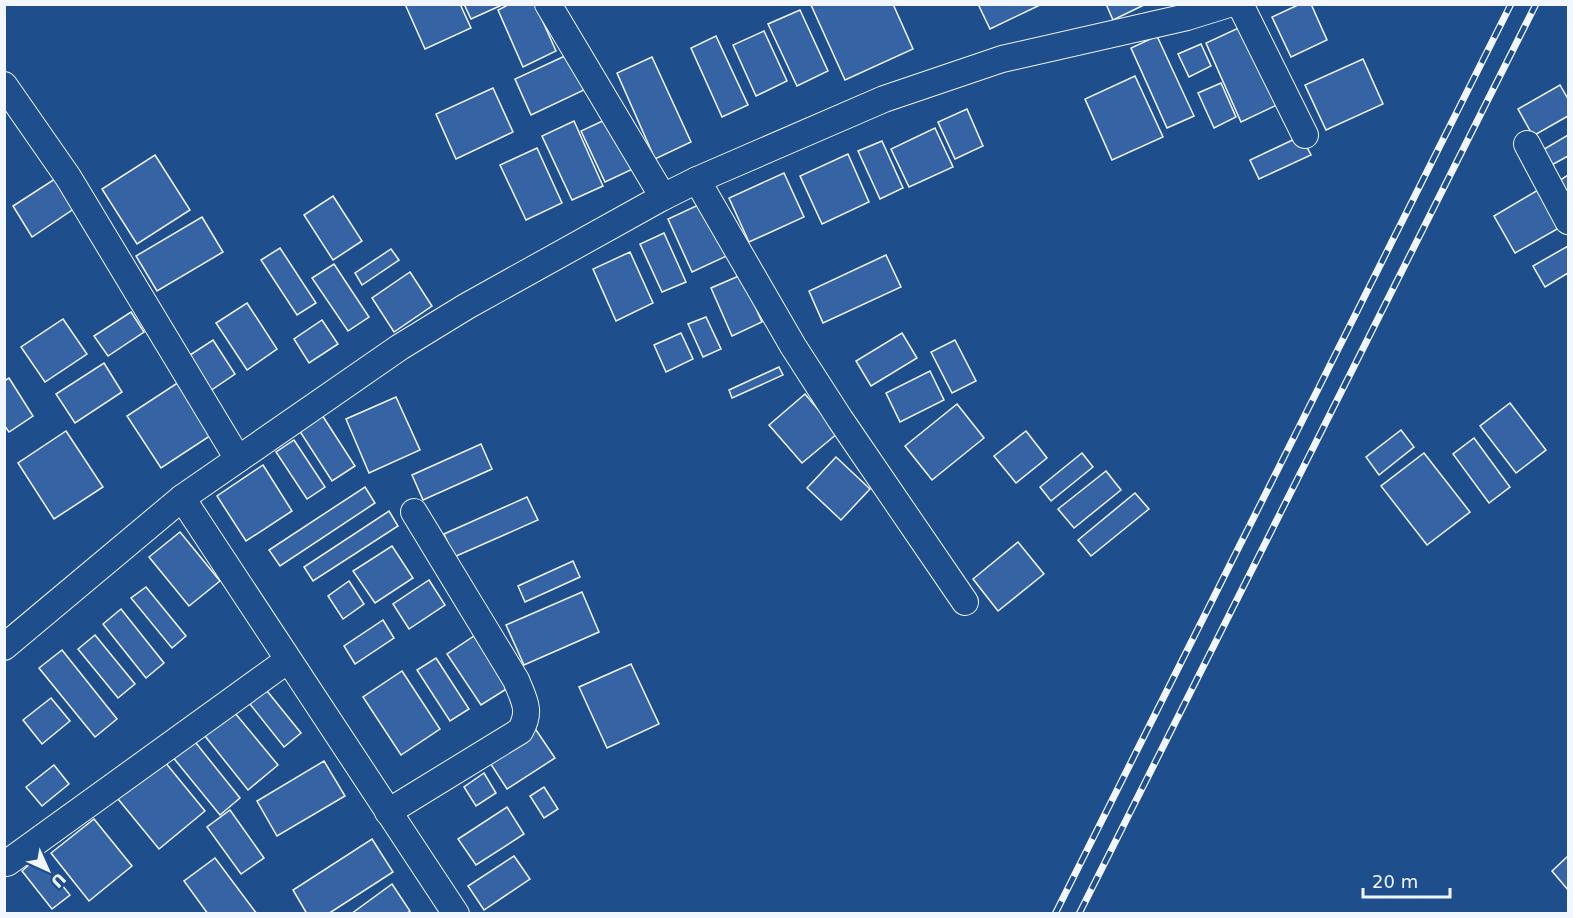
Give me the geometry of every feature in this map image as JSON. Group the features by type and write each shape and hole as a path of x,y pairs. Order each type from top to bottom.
{"street":[{"path":"548,4 663,197"},
{"path":"4,647 182,498 400,347 478,300 663,197 884,99 1002,59 1187,17 1228,4"},
{"path":"1240,4 1305,135"},
{"path":"4,85 69,177 238,459"},
{"path":"1527,144 1569,221"},
{"path":"697,180 793,346 965,602"},
{"path":"182,498 456,914"},
{"path":"388,812 520,731 526,721 526,708 516,680 414,512"},
{"path":"7,863 288,660"}],"building":[{"path":"405,4 460,4 471,28 425,49"},
{"path":"464,4 502,4 502,5 471,19"},
{"path":"510,4 535,4 556,51 523,67 498,10"},
{"path":"893,4 913,49 845,80 811,5"},
{"path":"978,4 1042,4 990,29"},
{"path":"1106,4 1146,4 1113,20"},
{"path":"1300,4 1311,4 1327,40 1291,57 1272,17"},
{"path":"800,10 828,71 797,86 768,24"},
{"path":"1245,25 1281,103 1241,122 1206,43"},
{"path":"764,31 787,81 756,96 733,45"},
{"path":"716,36 748,105 722,117 691,48"},
{"path":"1157,36 1194,116 1167,128 1131,48"},
{"path":"1201,44 1211,66 1189,77 1178,54"},
{"path":"567,55 584,90 531,115 515,79"},
{"path":"652,57 691,142 655,159 617,73"},
{"path":"1363,59 1383,104 1326,130 1305,85"},
{"path":"1135,76 1163,137 1112,160 1085,99"},
{"path":"1221,83 1236,117 1214,128 1198,93"},
{"path":"1560,85 1568,99 1568,116 1533,136 1518,109"},
{"path":"493,88 513,132 456,159 436,114"},
{"path":"967,109 983,146 955,159 938,122"},
{"path":"611,117 635,168 605,182 581,131"},
{"path":"574,121 603,186 572,200 542,136"},
{"path":"935,128 953,167 909,187 891,149"},
{"path":"1568,135 1568,156 1550,166 1541,151"},
{"path":"1301,136 1311,155 1259,179 1250,160"},
{"path":"882,141 903,188 880,199 858,151"},
{"path":"537,148 562,203 526,220 500,165"},
{"path":"848,154 869,202 822,224 800,176"},
{"path":"155,155 190,210 137,244 102,189"},
{"path":"784,173 804,217 749,242 729,198"},
{"path":"61,175 81,204 32,237 13,206"},
{"path":"1568,175 1568,196 1557,182"},
{"path":"1538,190 1559,228 1515,253 1494,216"},
{"path":"333,196 362,241 333,260 304,215"},
{"path":"707,201 731,254 692,272 668,219"},
{"path":"202,217 223,252 157,291 136,256"},
{"path":"664,233 686,282 662,292 640,244"},
{"path":"1568,246 1568,273 1545,287 1533,266"},
{"path":"280,248 316,303 297,315 261,260"},
{"path":"391,249 399,260 362,285 355,273"},
{"path":"630,252 653,303 616,321 593,269"},
{"path":"886,255 901,287 823,323 809,291"},
{"path":"334,264 369,317 348,331 312,278"},
{"path":"410,272 432,306 394,332 372,298"},
{"path":"741,275 762,322 732,336 711,288"},
{"path":"247,303 277,349 247,370 216,323"},
{"path":"131,312 144,332 108,356 94,336"},
{"path":"706,317 721,349 703,357 688,324"},
{"path":"63,319 87,354 45,382 21,347"},
{"path":"322,320 338,344 309,363 294,339"},
{"path":"681,333 693,359 666,372 654,345"},
{"path":"902,333 917,358 871,386 856,361"},
{"path":"213,340 235,374 210,391 187,357"},
{"path":"955,340 976,381 952,393 931,352"},
{"path":"104,363 122,392 75,423 56,394"},
{"path":"779,367 783,375 732,398 729,390"},
{"path":"930,371 944,400 900,422 886,393"},
{"path":"9,378 33,416 9,432 4,425 4,381"},
{"path":"185,378 219,430 161,468 127,416"},
{"path":"805,394 838,433 802,463 769,425"},
{"path":"396,397 420,450 369,473 346,419"},
{"path":"1510,403 1546,450 1516,473 1480,426"},
{"path":"957,404 984,438 932,480 905,446"},
{"path":"322,415 355,466 332,481 299,430"},
{"path":"1401,430 1414,447 1379,475 1366,457"},
{"path":"66,431 103,487 54,519 18,463"},
{"path":"1026,431 1047,458 1016,483 994,456"},
{"path":"1474,438 1510,487 1489,503 1453,454"},
{"path":"294,440 325,487 307,499 276,452"},
{"path":"481,444 492,469 423,500 412,475"},
{"path":"1082,453 1093,467 1051,501 1040,487"},
{"path":"1424,453 1470,512 1427,545 1381,486"},
{"path":"836,457 870,489 841,520 807,488"},
{"path":"263,465 292,511 246,541 217,496"},
{"path":"1106,471 1121,490 1074,528 1058,509"},
{"path":"365,487 375,503 280,566 269,550"},
{"path":"1135,493 1149,509 1091,556 1078,540"},
{"path":"527,497 538,520 454,557 444,534"},
{"path":"389,511 398,526 313,581 304,567"},
{"path":"180,532 220,581 189,606 149,557"},
{"path":"1018,542 1044,574 998,611 973,579"},
{"path":"392,546 413,578 375,603 353,571"},
{"path":"573,561 580,577 525,602 518,586"},
{"path":"429,580 445,605 409,629 393,604"},
{"path":"349,581 364,604 343,619 328,596"},
{"path":"146,587 186,636 172,648 131,598"},
{"path":"582,592 599,632 524,665 506,625"},
{"path":"121,609 164,663 146,678 103,624"},
{"path":"383,620 394,638 355,664 344,646"},
{"path":"95,635 135,684 118,698 78,649"},
{"path":"474,636 508,688 481,705 447,654"},
{"path":"62,650 117,719 95,737 39,668"},
{"path":"436,658 469,709 450,721 417,670"},
{"path":"631,664 659,724 607,748 579,687"},
{"path":"402,671 440,729 401,755 363,697"},
{"path":"263,686 301,733 284,747 246,699"},
{"path":"51,698 70,721 42,744 23,720"},
{"path":"230,707 278,765 248,790 201,731"},
{"path":"532,724 555,758 507,789 485,755"},
{"path":"188,733 240,798 220,815 167,750"},
{"path":"160,756 205,811 159,849 114,794"},
{"path":"324,761 345,796 277,836 257,801"},
{"path":"54,765 69,784 42,806 26,787"},
{"path":"484,773 496,793 476,806 464,787"},
{"path":"544,787 558,809 544,818 530,796"},
{"path":"507,807 524,834 476,865 458,839"},
{"path":"230,810 264,858 241,874 207,827"},
{"path":"94,819 132,866 89,901 51,853"},
{"path":"372,839 393,872 328,914 307,914 293,890"},
{"path":"39,856 70,895 52,909 22,871"},
{"path":"514,856 530,879 484,910 468,886"},
{"path":"1568,856 1568,890 1552,871"},
{"path":"215,858 257,914 208,914 184,881"},
{"path":"392,884 410,911 406,914 351,914"}],"railway":[{"path":"1055,914 1511,4"},
{"path":"1079,914 1536,4"}]}
